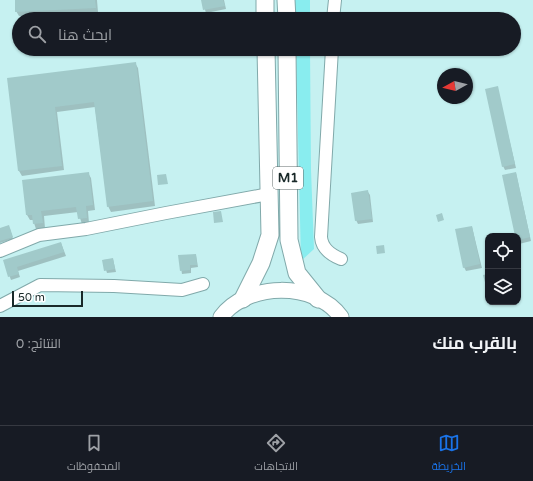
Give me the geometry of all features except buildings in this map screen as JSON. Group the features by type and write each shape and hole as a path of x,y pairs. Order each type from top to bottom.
{"highway":[{"path":"265,0 265,12"},
{"path":"286,0 287,12"},
{"name":"M1","path":"243,299 261,263 270,235 266,56"},
{"name":"M1","path":"287,56 289,240 297,272 318,299"}],"main road":[{"path":"221,317 243,299 257,293 273,290 288,290 304,293 318,299 341,317"}],"street":[{"path":"334,12 335,0"},
{"path":"332,56 321,237 322,243 326,250 333,256 341,258"},
{"path":"0,251 39,235 86,229 166,212 269,194"},
{"path":"0,306 40,285 114,286 182,290 203,284"}],"shaded area":[{"path":"295,0 310,0 310,12 295,12"},
{"path":"296,56 310,56 311,170 314,249 301,261"}]}
